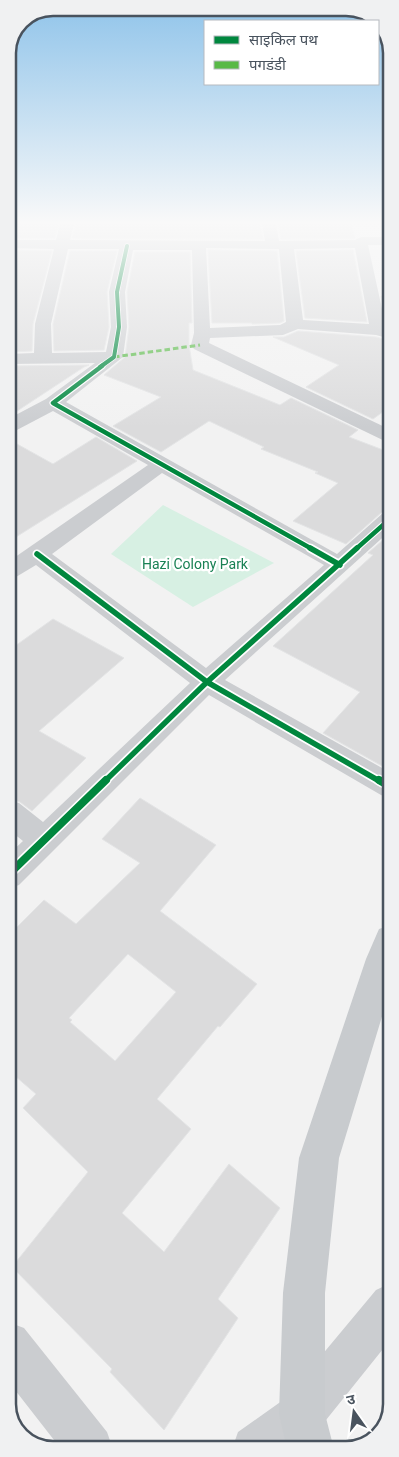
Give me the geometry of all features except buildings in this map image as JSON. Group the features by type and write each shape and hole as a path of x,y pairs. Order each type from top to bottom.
{"main road":[{"path":"307,1431 304,1293 319,1158 383,959"}],"street":[{"path":"43,357 43,324 51,292"},
{"path":"16,423 53,403 114,357 119,327 117,292"},
{"path":"202,292 202,333 200,345 383,434"},
{"path":"289,292 295,324"},
{"path":"375,292 383,322"},
{"path":"202,333 283,330 295,324 383,326"},
{"path":"16,359 114,357"},
{"path":"53,403 340,565"},
{"path":"16,567 162,464"},
{"path":"16,867 207,682 383,525"},
{"path":"37,554 207,682 383,782"},
{"path":"16,818 44,840"},
{"path":"279,1441 307,1431 383,1317"},
{"path":"16,1354 84,1441"}],"green space":[{"name":"Hazi Colony Park","path":"163,505 274,563 193,607 111,554"}],"marked path":[{"path":"114,357 200,345"}],"cycle path":[{"path":"117,292 119,327 114,357 53,403 340,565"},
{"path":"16,867 207,682 383,525"},
{"path":"37,554 207,682 383,782"}]}
